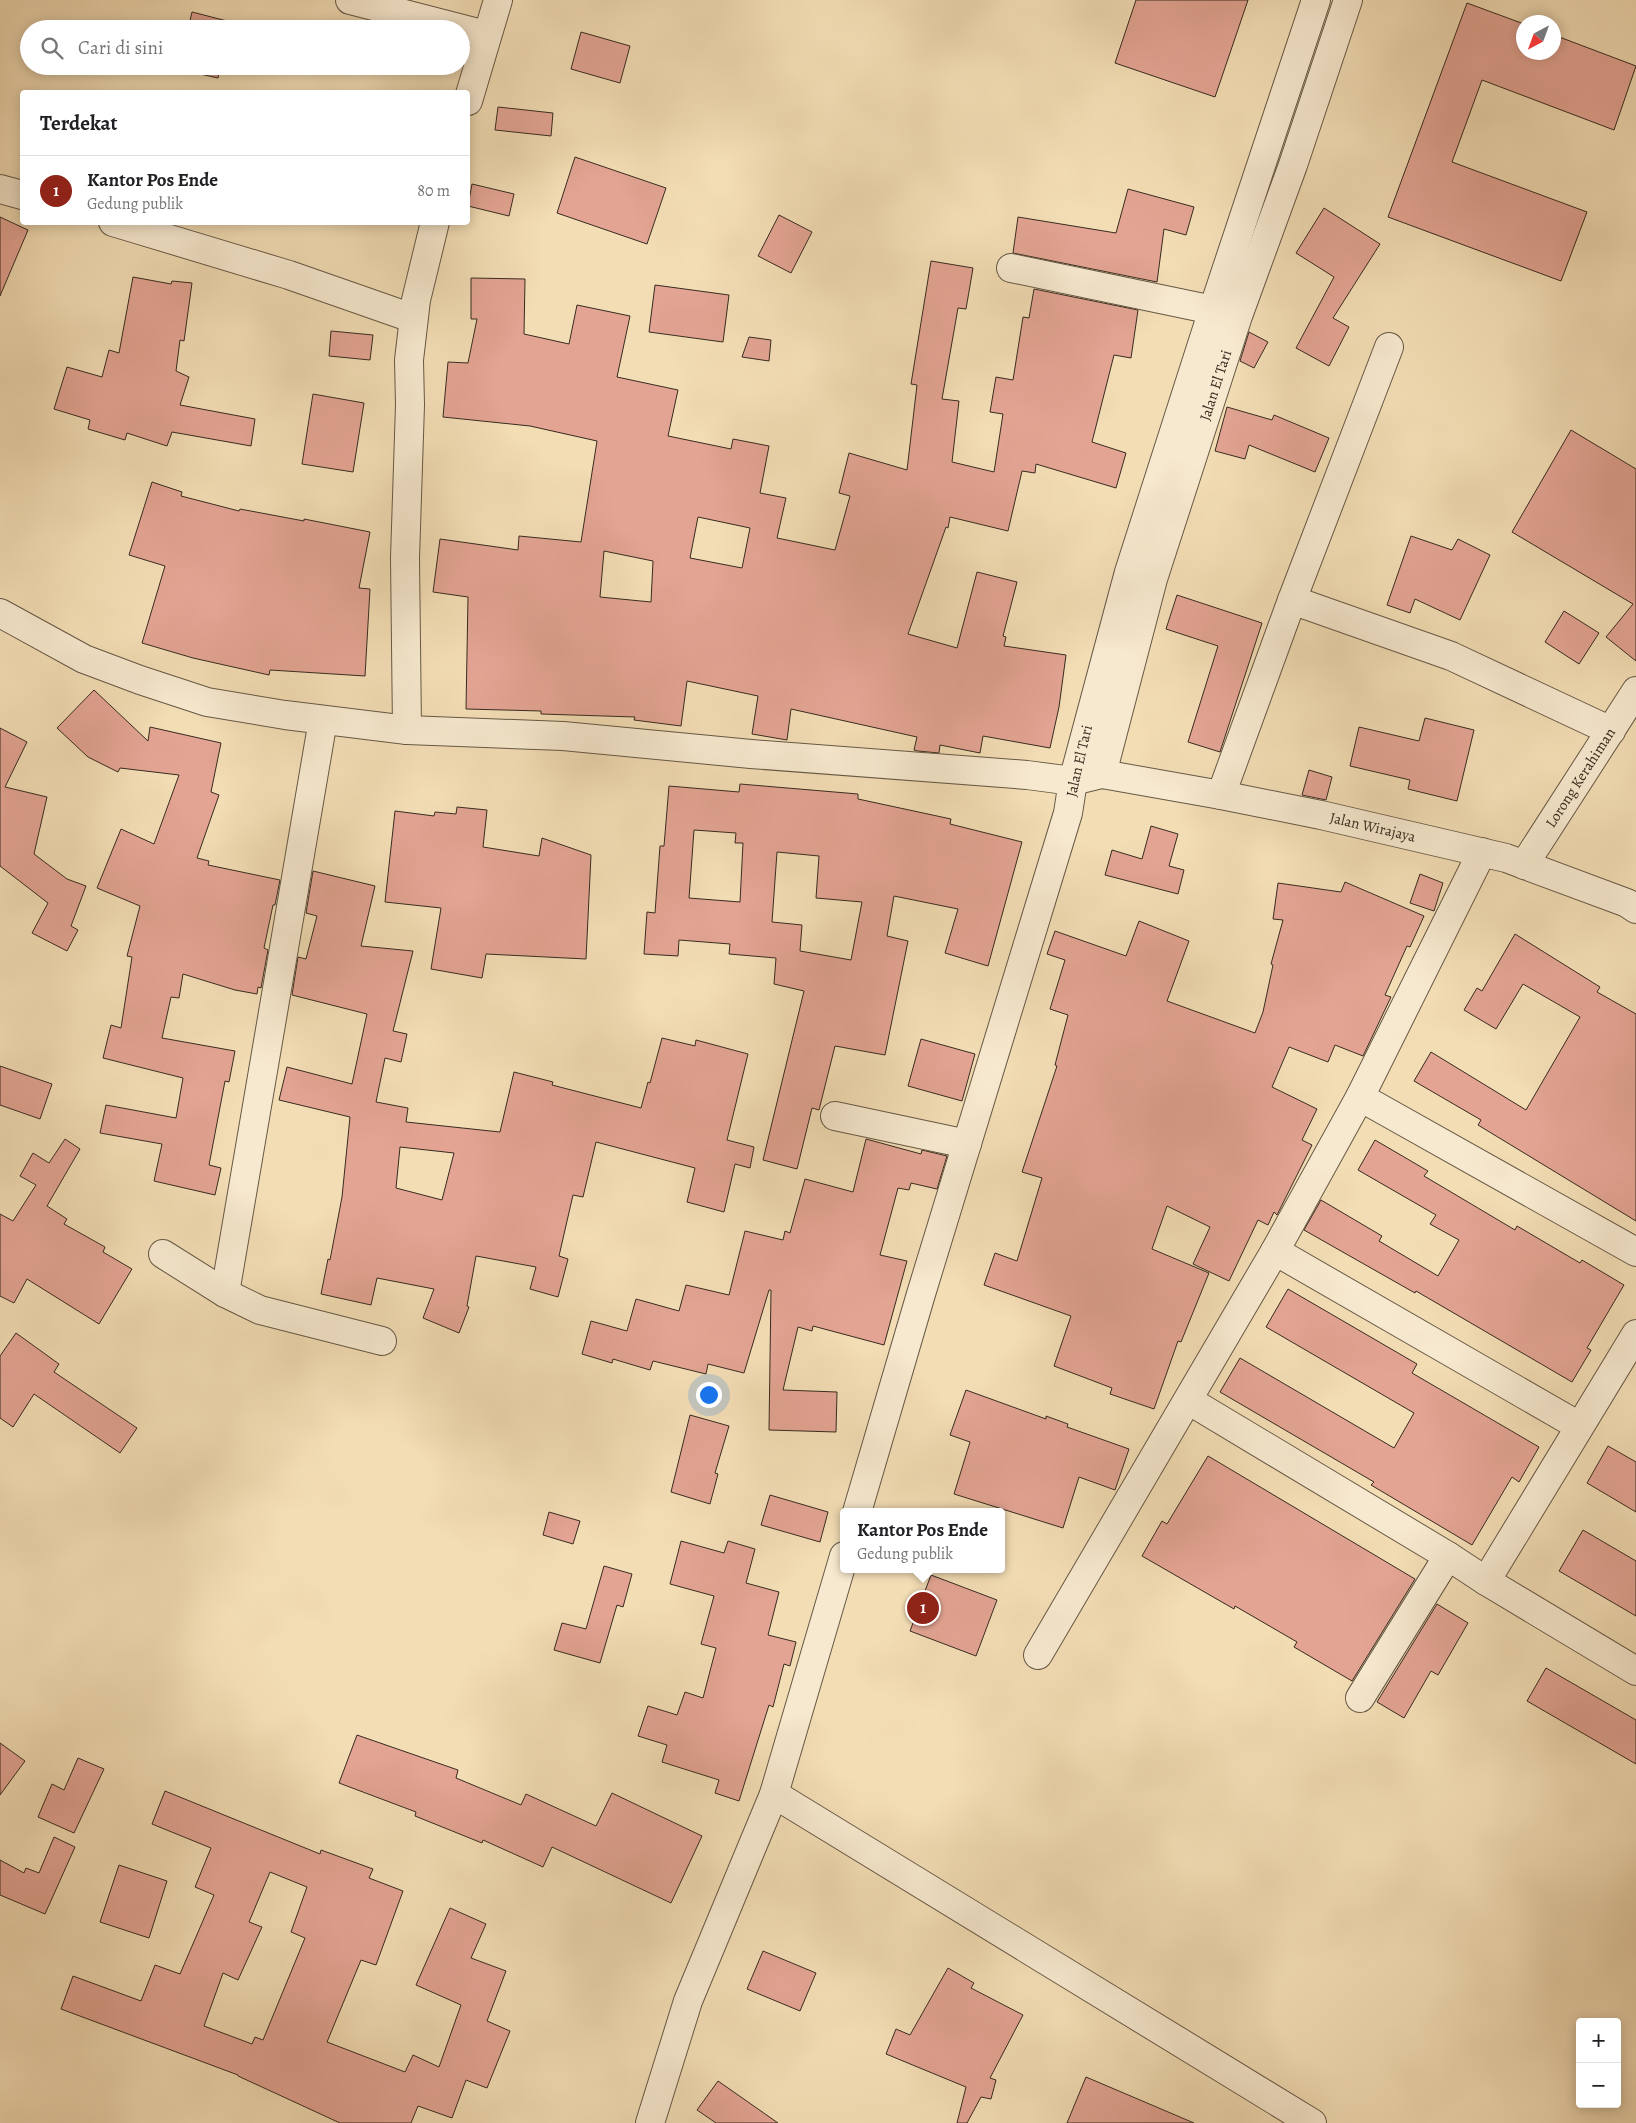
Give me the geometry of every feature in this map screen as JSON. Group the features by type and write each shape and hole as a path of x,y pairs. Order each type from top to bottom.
{"street":[{"path":"350,0 428,20"},
{"path":"470,94 498,0"},
{"name":"Jalan El Tari","path":"1068,812 1073,781 1128,572 1316,0"},
{"name":"Jalan El Tari","path":"1068,812 1102,774 1156,569 1238,316 1293,166 1348,0"},
{"path":"470,31 486,35"},
{"path":"0,189 20,194"},
{"path":"123,225 288,275 412,318"},
{"path":"407,730 405,558 410,405 409,360 412,318 434,225"},
{"path":"1011,268 1213,310"},
{"path":"1221,795 1292,600 1388,347"},
{"path":"1292,600 1451,656 1611,731"},
{"path":"0,613 84,659 140,680 207,702 323,720 407,730 563,736 761,755 1027,775 1073,781 1102,774"},
{"name":"Lorong Kerahiman","path":"1524,865 1636,691"},
{"path":"225,1293 323,720"},
{"name":"Jalan Wirajaya","path":"1102,774 1221,795 1482,852 1524,865 1627,903 1636,909"},
{"path":"858,1508 1068,812"},
{"path":"1038,1654 1275,1251 1360,1096 1482,852"},
{"path":"1360,1096 1636,1252"},
{"path":"835,1116 967,1144"},
{"path":"1275,1251 1579,1426"},
{"path":"163,1254 225,1293 260,1310 382,1341"},
{"path":"1486,1581 1636,1334"},
{"path":"1188,1400 1636,1671"},
{"path":"1360,1698 1448,1556"},
{"path":"650,2123 688,2001 774,1794 840,1570"},
{"path":"774,1794 1312,2123"}],"building":[{"path":"1136,0 1248,0 1215,97 1115,63"},
{"path":"1467,3 1516,21 1516,60 1561,60 1561,38 1636,66 1614,130 1482,80 1452,162 1587,212 1561,281 1388,217"},
{"path":"192,12 223,20 190,20"},
{"path":"581,32 630,46 620,83 571,69"},
{"path":"205,75 218,75 218,78"},
{"path":"498,107 553,113 551,136 495,130"},
{"path":"575,157 666,188 647,244 557,213"},
{"path":"472,184 514,194 509,216 470,206"},
{"path":"1128,189 1194,207 1186,235 1164,229 1157,282 1013,253 1018,217 1116,233"},
{"path":"1324,208 1380,244 1333,318 1349,327 1329,366 1296,348 1334,277 1296,253"},
{"path":"779,215 812,232 791,273 758,256"},
{"path":"0,217 28,230 0,296"},
{"path":"931,261 973,268 966,309 958,308 942,399 959,401 952,462 994,472 1003,414 990,412 996,377 1013,380 1023,317 1029,318 1034,289 1138,310 1131,358 1114,355 1092,442 1126,453 1116,488 1036,464 1035,473 1022,471 1008,531 950,517 948,528 946,527 908,634 957,648 977,572 1017,582 1003,636 1006,637 1004,646 1066,655 1059,707 1050,748 983,736 980,753 940,745 939,753 918,751 914,750 917,737 791,709 787,740 752,734 758,696 687,681 681,726 634,720 635,717 541,714 541,711 466,709 468,597 433,592 440,539 518,550 519,536 581,542 597,441 530,426 443,417 448,362 468,363 477,319 471,319 471,278 525,279 524,334 569,344 577,305 630,316 617,377 678,390 668,436 731,449 733,439 769,446 760,493 786,498 777,538 835,550 850,496 839,493 849,453 907,470 917,385 911,384","holes":["698,517 750,528 742,568 690,558","604,551 653,561 651,602 600,597"]},
{"path":"133,277 171,284 172,281 192,283 184,341 180,340 176,371 189,377 180,405 255,419 251,446 172,432 167,446 127,433 125,440 88,429 90,420 54,409 67,367 102,377 109,350 119,353"},
{"path":"655,285 729,295 723,342 649,332"},
{"path":"331,331 373,335 370,360 329,356"},
{"path":"1249,332 1268,342 1254,368 1240,361"},
{"path":"749,337 771,340 769,361 742,357"},
{"path":"313,394 364,403 353,472 302,464"},
{"path":"1227,407 1272,420 1274,415 1329,438 1315,472 1249,445 1245,459 1215,451"},
{"path":"1571,430 1636,469 1636,661 1606,637 1633,604 1512,532"},
{"path":"152,482 182,492 181,496 239,511 240,509 304,521 304,519 370,532 359,588 370,589 365,676 270,670 269,675 193,658 142,643 165,566 129,555"},
{"path":"1411,536 1452,550 1458,539 1490,555 1460,620 1415,599 1410,613 1387,605"},
{"path":"1177,595 1262,623 1220,752 1188,742 1218,646 1166,629"},
{"path":"1564,611 1599,633 1579,664 1545,642"},
{"path":"94,690 148,741 150,727 221,743 211,792 219,795 197,858 209,861 208,865 280,880 264,948 268,950 261,988 258,987 257,994 235,990 183,974 179,998 171,997 162,1038 235,1051 229,1082 225,1081 209,1165 221,1168 215,1195 154,1181 162,1144 100,1133 106,1105 176,1118 183,1078 103,1058 111,1025 121,1028 132,957 127,956 140,906 97,888 121,829 154,844 179,775 120,768 118,772 88,757 57,728"},
{"path":"1425,718 1474,730 1457,801 1408,789 1410,780 1350,766 1359,727 1419,741"},
{"path":"0,728 27,742 5,787 47,797 34,854 67,879 86,886 71,926 78,930 67,951 32,933 48,903 0,866"},
{"path":"1309,770 1332,777 1326,800 1302,795"},
{"path":"740,784 858,794 858,799 951,819 950,824 1022,842 988,966 945,953 958,909 894,896 887,936 908,941 885,1055 835,1046 819,1110 812,1108 797,1169 763,1160 804,991 774,984 776,958 729,954 730,944 679,940 678,956 644,954 647,912 655,913 660,846 664,846 669,786 739,792","holes":["694,830 736,833 735,843 743,843 740,902 689,898","777,852 819,856 816,898 862,902 851,960 800,951 802,925 772,922"]},
{"path":"457,807 487,810 483,847 539,856 542,838 591,855 586,959 486,954 482,978 431,969 441,908 385,902 395,811 434,816 435,812 456,814"},
{"path":"1151,826 1178,834 1169,866 1184,870 1178,894 1105,875 1112,850 1142,859"},
{"path":"313,871 375,886 361,946 413,951 393,1031 407,1034 401,1062 385,1058 376,1102 408,1108 406,1122 500,1132 514,1072 553,1082 552,1085 641,1108 662,1038 695,1046 696,1040 748,1054 727,1140 754,1147 750,1168 735,1164 724,1212 687,1202 695,1168 596,1142 583,1197 573,1195 559,1256 568,1259 558,1297 530,1289 536,1267 476,1256 467,1306 469,1307 459,1333 423,1318 434,1289 377,1278 371,1305 321,1294 328,1259 330,1260 342,1197 350,1117 279,1100 287,1067 352,1084 367,1014 292,995 298,957 306,959 317,916 306,913","holes":["400,1147 454,1153 442,1200 396,1188"]},
{"path":"1420,874 1443,883 1434,911 1410,903"},
{"path":"1345,882 1424,916 1410,947 1407,946 1385,995 1391,997 1363,1056 1335,1045 1328,1062 1289,1047 1272,1087 1317,1109 1302,1140 1312,1145 1277,1215 1274,1212 1268,1225 1258,1220 1229,1281 1193,1264 1210,1227 1167,1206 1152,1249 1209,1273 1181,1342 1178,1341 1154,1409 1110,1394 1112,1388 1054,1366 1071,1316 984,1285 995,1253 1017,1261 1042,1178 1022,1172 1057,1066 1055,1065 1068,1015 1050,1009 1065,960 1047,954 1055,931 1126,956 1139,921 1189,941 1167,1001 1255,1033 1263,1012 1273,965 1271,964 1283,920 1273,919 1278,883 1341,892"},
{"path":"1515,934 1600,987 1597,992 1636,1014 1636,1221 1478,1125 1481,1120 1414,1081 1431,1052 1526,1110 1580,1017 1523,984 1496,1029 1464,1010 1477,988 1482,991"},
{"path":"921,1039 975,1054 962,1101 908,1086"},
{"path":"0,1066 52,1084 40,1119 0,1105"},
{"path":"65,1139 80,1149 47,1206 67,1219 64,1224 105,1247 103,1252 132,1269 99,1324 27,1279 14,1303 0,1296 0,1214 13,1221 36,1185 20,1176 33,1153 49,1163"},
{"path":"866,1139 921,1154 922,1150 947,1156 937,1189 911,1183 909,1190 898,1188 880,1255 907,1261 884,1345 813,1326 812,1331 798,1327 783,1390 837,1392 836,1432 769,1430 771,1290 769,1290 744,1373 708,1364 706,1374 653,1361 650,1370 613,1359 612,1363 582,1354 591,1321 627,1331 636,1299 679,1311 686,1285 729,1295 745,1231 783,1240 785,1231 790,1233 805,1179 853,1192"},
{"path":"1375,1140 1428,1171 1424,1176 1515,1230 1517,1226 1580,1263 1582,1260 1624,1285 1587,1348 1591,1350 1572,1382 1416,1291 1415,1293 1304,1230 1321,1200 1382,1236 1379,1241 1438,1276 1459,1240 1430,1224 1436,1215 1358,1170"},
{"path":"1288,1289 1417,1364 1412,1373 1539,1447 1519,1482 1512,1477 1472,1545 1371,1485 1374,1482 1220,1392 1240,1358 1394,1448 1414,1413 1266,1327"},
{"path":"16,1333 59,1364 54,1372 137,1428 120,1453 34,1394 13,1427 0,1418 0,1356"},
{"path":"966,1390 1046,1419 1046,1416 1068,1424 1067,1427 1129,1449 1115,1490 1079,1477 1063,1528 1005,1510 1005,1508 999,1508 954,1494 970,1442 950,1435"},
{"path":"690,1415 729,1426 715,1473 718,1474 710,1504 671,1492"},
{"path":"1608,1446 1636,1462 1636,1512 1587,1483"},
{"path":"1208,1456 1415,1579 1352,1681 1294,1647 1297,1642 1235,1606 1234,1609 1142,1556 1162,1521 1167,1524"},
{"path":"770,1495 828,1512 820,1542 761,1525"},
{"path":"549,1512 580,1521 573,1544 543,1535"},
{"path":"1583,1530 1636,1561 1636,1616 1559,1571"},
{"path":"681,1541 724,1553 728,1541 755,1549 746,1583 779,1592 768,1635 796,1642 790,1666 784,1664 773,1707 769,1705 739,1801 715,1793 719,1780 662,1762 667,1745 638,1736 648,1706 677,1715 685,1692 703,1698 716,1648 701,1644 714,1596 670,1584"},
{"path":"604,1566 632,1574 623,1607 617,1605 600,1663 554,1650 562,1623 586,1629"},
{"path":"931,1575 997,1600 976,1656 910,1631"},
{"path":"1437,1604 1468,1623 1438,1675 1431,1671 1404,1718 1377,1702"},
{"path":"1546,1668 1636,1720 1636,1764 1527,1701"},
{"path":"357,1735 458,1770 456,1778 521,1805 526,1794 596,1826 612,1793 702,1836 671,1903 552,1847 543,1867 483,1840 482,1843 415,1816 416,1812 339,1783"},
{"path":"0,1743 25,1761 0,1795"},
{"path":"78,1758 104,1769 74,1833 38,1817 52,1784 64,1790"},
{"path":"165,1791 320,1854 321,1850 373,1869 369,1878 403,1891 376,1965 361,1960 327,2042 405,2072 413,2055 439,2067 461,2005 416,1985 450,1908 486,1924 471,1958 506,1971 487,2021 510,2031 487,2088 466,2080 452,2118 418,2106 411,2123 340,2123 238,2075 61,2009 73,1976 141,2001 155,1965 180,1974 214,1895 195,1887 211,1848 152,1824","holes":["270,1872 307,1887 291,1932 305,1938 263,2040 255,2037 252,2044 204,2026 223,1973 238,1980 262,1927 249,1922"]},
{"path":"54,1837 75,1847 45,1914 0,1895 0,1860 24,1873 26,1868 39,1873"},
{"path":"119,1865 167,1881 149,1938 100,1922"},
{"path":"763,1951 816,1973 800,2011 747,1989"},
{"path":"948,1968 974,1983 971,1988 1023,2015 990,2078 996,2080 991,2099 981,2097 967,2123 957,2123 966,2087 886,2054 896,2029 910,2035"},
{"path":"1086,2077 1194,2123 1067,2123"},
{"path":"718,2081 778,2123 716,2123 697,2110"}],"place":[{"name":"Kantor Pos Ende","path":"923,1608"}]}
